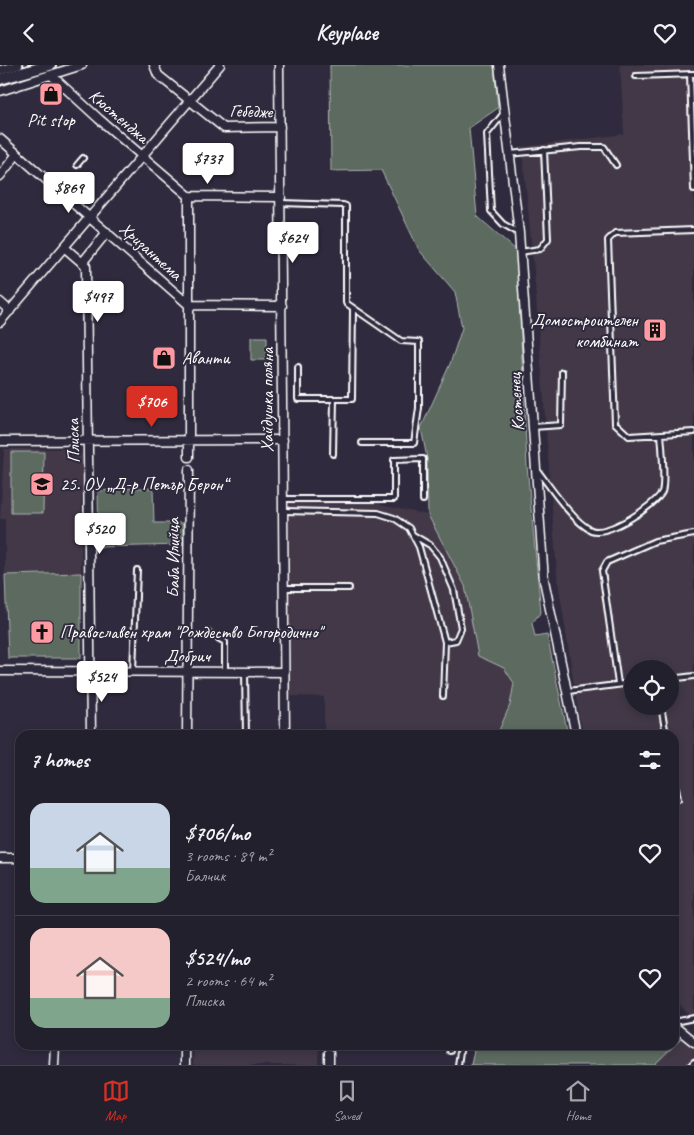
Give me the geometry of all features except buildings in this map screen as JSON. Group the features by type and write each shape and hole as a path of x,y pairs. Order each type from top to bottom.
{"street":[{"path":"0,70 18,65"},
{"path":"0,79 82,65"},
{"name":"Гебедже","path":"154,65 158,75 224,128 280,127"},
{"path":"0,323 220,65"},
{"name":"Хайдушка поляна","path":"279,65 285,730"},
{"name":"Костенец","path":"499,65 520,252 544,580 575,730"},
{"path":"0,91 50,70"},
{"name":"Кюстенджа","path":"50,70 142,156 189,196"},
{"name":"Хризантема","path":"0,139 189,305"},
{"path":"0,176 17,154"},
{"path":"189,457 189,196 281,200"},
{"path":"64,247 82,263 107,232"},
{"name":"Плиска","path":"82,263 86,266 91,730"},
{"path":"0,302 10,311"},
{"path":"189,305 282,305"},
{"path":"0,441 283,439"},
{"name":"Баба Илийца","path":"187,730 189,471"},
{"name":"Добрич","path":"0,671 284,672"},
{"path":"0,858 15,859"},
{"path":"679,1030 694,1042"},
{"path":"54,1065 55,1050"},
{"path":"185,1050 185,1065"},
{"path":"329,1065 330,1053"}],"lane":[{"path":"636,76 692,74 694,189"},
{"path":"504,113 487,134 492,211 504,224 518,233"},
{"path":"509,153 604,147 616,165"},
{"path":"520,252 540,249 548,239 544,150"},
{"path":"77,165 83,158"},
{"path":"57,189 64,180"},
{"path":"281,200 346,206 346,303 401,341 419,342 419,408 414,443 362,443"},
{"path":"694,229 615,233 608,240 615,423 629,436 694,433"},
{"path":"298,367 298,399 352,399 353,308"},
{"path":"533,427 561,425 562,372"},
{"path":"334,399 334,454"},
{"path":"536,467 566,507 582,524 592,531 607,530 621,525 656,499 663,490 661,434"},
{"path":"283,499 394,499 394,460 423,459 423,500"},
{"path":"283,511 378,513 394,518 409,528 418,547 445,642 444,696"},
{"path":"618,685 602,571 607,562 655,541 694,534"},
{"path":"413,535 430,545 440,557 454,590 461,628 456,640 445,642"},
{"path":"133,671 137,570"},
{"path":"284,588 349,588"},
{"path":"209,633 225,642 225,671"},
{"path":"245,671 246,730"},
{"path":"679,678 694,676"},
{"path":"566,692 624,684"},
{"path":"663,715 665,730"},
{"path":"679,1021 694,1018"},
{"path":"458,1065 460,1050"},
{"path":"691,1065 694,1062"}],"shaded area":[{"path":"620,65 694,65 694,1021 679,1004 679,730 583,730 579,717 557,575 534,272 522,147 624,134"},
{"name":"25. ОУ „Д-р Петър Берон“","path":"4,449 77,449 77,454 82,454 81,573 5,575 5,519 0,519"},
{"path":"289,495 380,496 381,505 428,515 465,586 478,656 504,668 514,683 510,705 499,730 324,730 324,697 289,696"},
{"path":"685,1035 694,1042 694,1065 653,1065 669,1050 679,1050 679,1041"},
{"path":"194,1050 319,1050 318,1065 193,1065"}],"green space":[{"path":"330,65 494,65 498,108 469,128 477,216 517,251 527,466 541,612 532,623 535,637 547,635 567,730 499,730 510,705 514,683 504,668 478,656 465,586 428,515 427,458 421,428 450,364 462,328 455,292 419,250 381,170 331,171"},
{"path":"251,337 267,337 267,360 251,360"},
{"path":"11,452 44,452 43,513 11,513"},
{"path":"153,488 154,523 183,523 183,545 99,547 98,491"},
{"path":"81,573 81,658 8,658 5,575"},
{"path":"679,1030 685,1035 679,1041"},
{"path":"474,1050 670,1050 654,1065 471,1065"}],"place":[{"name":"Pit stop","path":"51,94"},
{"name":"Домостроителен комбинат","path":"655,330"},
{"name":"Аванти","path":"164,358"},
{"name":"25. ОУ „Д-р Петър Берон“","path":"42,484"},
{"name":"Православен храм \"Рождество Богородично\"","path":"42,632"}]}
